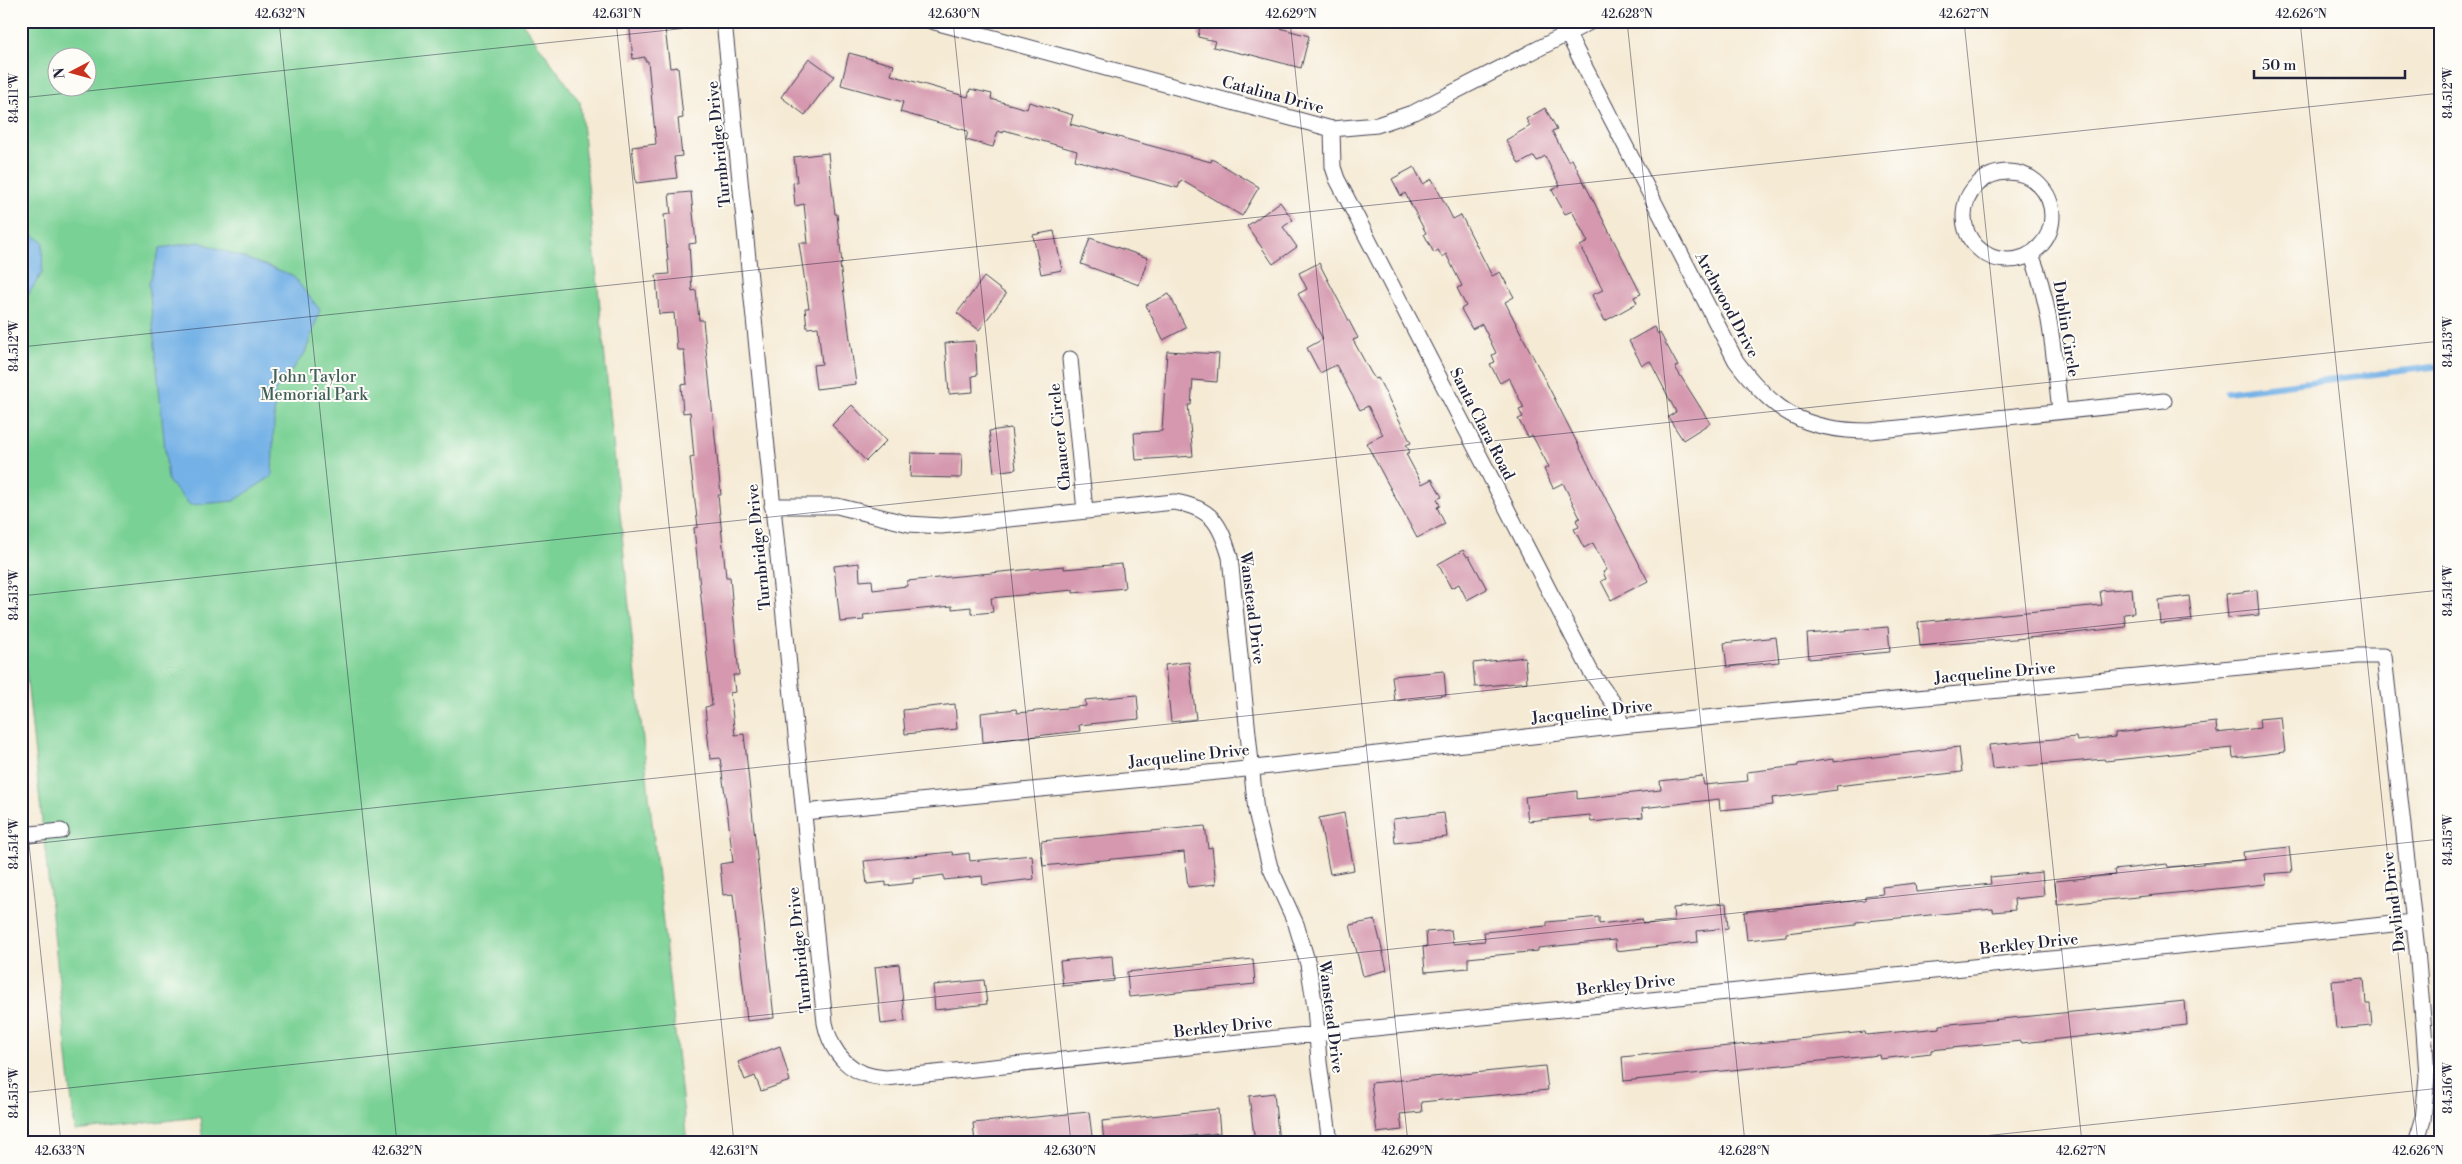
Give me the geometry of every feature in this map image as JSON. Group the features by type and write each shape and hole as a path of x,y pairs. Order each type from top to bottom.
{"street":[{"name":"Turnbridge Drive","path":"724,21 825,1023 833,1048 846,1064"},
{"name":"Catalina Drive","path":"931,21 1332,129 1377,124 1415,112 1564,28 1592,21"},
{"name":"Archwood Drive","path":"1564,28 1733,356 1752,382 1771,402 1797,419 1811,424 1850,431 1870,431 2164,401"},
{"name":"Santa Clara Road","path":"1332,129 1333,167 1337,179 1591,672 1618,708 1621,726"},
{"path":"2001,172 2018,173 2034,180 2045,193 2051,209 2051,226 2043,242 2030,254 2014,260 1997,259 1982,252 1970,239 1964,222 1965,205 1972,190 1985,178 2001,172"},
{"name":"Dublin Circle","path":"2030,254 2041,280 2047,304 2060,411"},
{"name":"Chaucer Circle","path":"1070,359 1085,511"},
{"name":"Wanstead Drive","path":"772,506 837,506 924,526 1174,502 1190,505 1204,511 1216,520 1230,557 1256,812 1270,867 1296,924 1308,964 1316,1008 1317,1035 1330,1143"},
{"name":"Jacqueline Drive","path":"804,812 1252,767 1621,726 2358,656 2384,656"},
{"name":"Davlind Drive","path":"2384,656 2413,922 2427,1076 2423,1120 2416,1143"},
{"path":"21,835 61,831"},
{"name":"Berkley Drive","path":"846,1064 864,1075 886,1078 2413,922"}],"green space":[{"name":"John Taylor Memorial Park","path":"21,21 521,21 580,102 633,648 687,1143 203,1143 200,1117 75,1131 21,624"}],"water":[{"path":"21,227 43,242 42,273 21,306"},
{"path":"199,242 292,275 320,310 305,353 275,391 272,476 234,501 190,505 168,481 149,284 160,248"}],"building":[{"path":"629,21 664,21 670,68 678,67 683,118 678,119 682,156 674,157 677,178 636,183 632,147 656,144 648,61 645,61 645,57 633,59"},
{"path":"1201,21 1233,21 1264,28 1265,24 1309,36 1301,68 1213,47 1215,41 1198,37"},
{"path":"849,53 894,65 891,75 968,97 970,89 992,94 991,99 1027,109 1029,102 1073,115 1070,124 1211,162 1212,159 1259,187 1242,216 1181,180 1178,188 1075,160 1077,151 1004,130 1003,133 998,131 993,147 966,140 968,131 900,112 903,102 841,85"},
{"path":"809,58 834,76 805,115 781,97"},
{"path":"1545,108 1557,129 1552,131 1568,161 1572,159 1641,294 1634,297 1637,303 1605,321 1592,295 1603,290 1580,246 1588,242 1572,211 1565,214 1552,190 1560,186 1545,156 1537,161 1534,156 1519,164 1506,140 1530,126 1526,119"},
{"path":"828,153 835,214 837,214 842,264 840,264 856,384 816,389 813,365 822,364 818,327 807,328 805,308 809,308 799,243 808,243 804,204 795,206 793,183 797,182 794,157"},
{"path":"1414,167 1423,184 1432,179 1453,219 1461,215 1492,276 1500,272 1514,297 1505,302 1648,581 1611,600 1601,581 1606,579 1603,572 1607,570 1593,543 1584,548 1574,529 1579,527 1576,520 1580,518 1563,483 1553,488 1544,469 1549,467 1532,435 1528,437 1518,419 1523,417 1519,410 1524,408 1509,378 1500,383 1490,364 1495,362 1492,355 1496,353 1482,324 1472,329 1461,309 1466,306 1457,288 1462,286 1446,254 1442,257 1438,250 1434,253 1424,234 1426,233 1405,193 1401,196 1392,179"},
{"path":"691,192 696,243 689,244 692,291 696,290 699,320 703,320 721,495 718,495 726,577 730,577 739,675 733,675 735,692 730,693 735,735 744,734 774,1018 747,1021 733,894 723,895 720,864 733,862 728,817 720,758 710,759 705,707 712,706 694,528 698,527 690,458 694,457 690,412 683,413 681,385 687,384 684,350 677,350 674,313 659,314 656,275 669,274 664,215 671,214 669,194"},
{"path":"1280,202 1293,220 1283,227 1297,247 1273,264 1247,226"},
{"path":"1054,231 1062,270 1041,274 1033,235"},
{"path":"1090,238 1148,258 1139,285 1081,264"},
{"path":"1319,263 1358,338 1353,340 1371,373 1375,379 1378,378 1411,443 1406,445 1410,452 1406,454 1422,484 1432,479 1442,497 1437,499 1440,506 1437,507 1445,524 1417,538 1366,443 1383,435 1368,406 1360,410 1336,365 1320,373 1307,348 1323,339 1298,294 1307,289 1299,273"},
{"path":"984,277 1006,294 979,330 957,313"},
{"path":"1169,294 1186,328 1163,340 1146,305"},
{"path":"1654,327 1658,334 1660,333 1678,366 1675,367 1710,423 1683,440 1668,417 1676,412 1650,361 1642,365 1629,341"},
{"path":"975,341 977,375 972,376 973,392 949,394 945,343"},
{"path":"1167,351 1219,354 1217,382 1193,380 1191,405 1188,405 1193,456 1136,460 1134,433 1162,431"},
{"path":"852,405 886,441 866,461 832,425"},
{"path":"1011,428 1016,469 994,472 989,431"},
{"path":"911,453 962,454 961,478 910,477"},
{"path":"1463,550 1467,557 1469,556 1487,589 1467,600 1459,584 1451,588 1438,564"},
{"path":"859,563 860,581 872,580 873,590 907,586 907,581 1064,566 1064,569 1122,564 1125,588 1073,593 1073,590 991,598 993,612 971,614 971,607 952,609 952,606 863,615 864,620 840,622 834,566"},
{"path":"2132,588 2134,613 2124,614 2126,627 2040,637 1920,646 1918,622 2102,605 2100,591"},
{"path":"2257,590 2259,615 2228,618 2226,594"},
{"path":"2189,596 2192,621 2160,624 2158,600"},
{"path":"1888,627 1890,652 1809,659 1807,634"},
{"path":"1776,637 1779,662 1727,667 1724,643"},
{"path":"1525,657 1527,682 1475,687 1473,663"},
{"path":"1189,662 1196,719 1171,722 1165,665"},
{"path":"1444,671 1446,695 1395,701 1392,676"},
{"path":"1137,695 1139,719 1079,725 1080,731 983,742 981,713 1016,709 1017,713 1086,706 1085,700"},
{"path":"955,704 957,729 905,734 903,710"},
{"path":"2281,717 2285,752 2233,758 2232,748 2105,761 2104,759 1992,769 1989,745 2076,737 2077,741 2115,737 2115,733 2216,722 2217,733 2260,728 2259,719"},
{"path":"1959,747 1962,772 1836,786 1837,790 1772,798 1773,805 1720,810 1719,799 1642,808 1643,817 1591,822 1590,815 1528,821 1525,797 1577,791 1577,799 1661,790 1660,781 1702,776 1704,785 1748,781 1747,772 1798,766 1798,764 1833,759 1833,762"},
{"path":"1344,813 1354,870 1330,874 1319,818"},
{"path":"1444,813 1447,837 1395,843 1393,819"},
{"path":"1205,826 1208,848 1212,847 1216,884 1188,887 1184,852 1043,866 1041,841"},
{"path":"2289,847 2292,872 2265,874 2266,884 2057,905 2055,881 2115,875 2114,870 2167,864 2168,867 2244,860 2243,852"},
{"path":"952,852 953,855 969,853 970,861 1032,855 1034,879 983,885 982,876 944,880 944,875 913,879 913,883 886,886 886,882 867,884 864,861"},
{"path":"2042,872 2044,896 2014,899 2015,910 1993,912 1993,909 1856,922 1856,925 1786,933 1786,936 1747,940 1744,912 1865,900 1865,896 1883,894 1882,887 1915,883 1916,892 1991,884 1990,877"},
{"path":"1726,903 1728,928 1697,931 1698,942 1616,951 1615,940 1538,948 1538,951 1468,958 1468,968 1425,972 1423,947 1427,947 1426,932 1451,930 1453,944 1485,941 1484,932 1547,926 1547,922 1599,917 1599,924 1642,919 1643,924 1674,921 1673,908"},
{"path":"1375,920 1387,970 1363,976 1350,925"},
{"path":"1112,956 1114,981 1063,986 1060,961"},
{"path":"1253,959 1255,984 1129,997 1127,972"},
{"path":"899,964 905,1021 881,1024 875,967"},
{"path":"2364,978 2366,1004 2370,1004 2372,1026 2336,1029 2332,981"},
{"path":"984,980 987,1004 935,1010 933,985"},
{"path":"2185,1001 2187,1025 2022,1043 2021,1041 1931,1050 1931,1053 1880,1059 1879,1055 1624,1081 1622,1057 1865,1032 1866,1035 1940,1028 1940,1025"},
{"path":"780,1046 790,1081 761,1091 755,1076 745,1080 738,1062"},
{"path":"1545,1066 1548,1090 1421,1102 1422,1112 1400,1114 1402,1130 1377,1133 1371,1083"},
{"path":"1274,1093 1279,1143 1255,1143 1249,1096"},
{"path":"1218,1109 1220,1133 1127,1143 1104,1143 1102,1121"},
{"path":"1089,1112 1092,1136 1017,1143 975,1143 973,1123"}],"waterway":[{"path":"2227,392 2441,366"}]}
